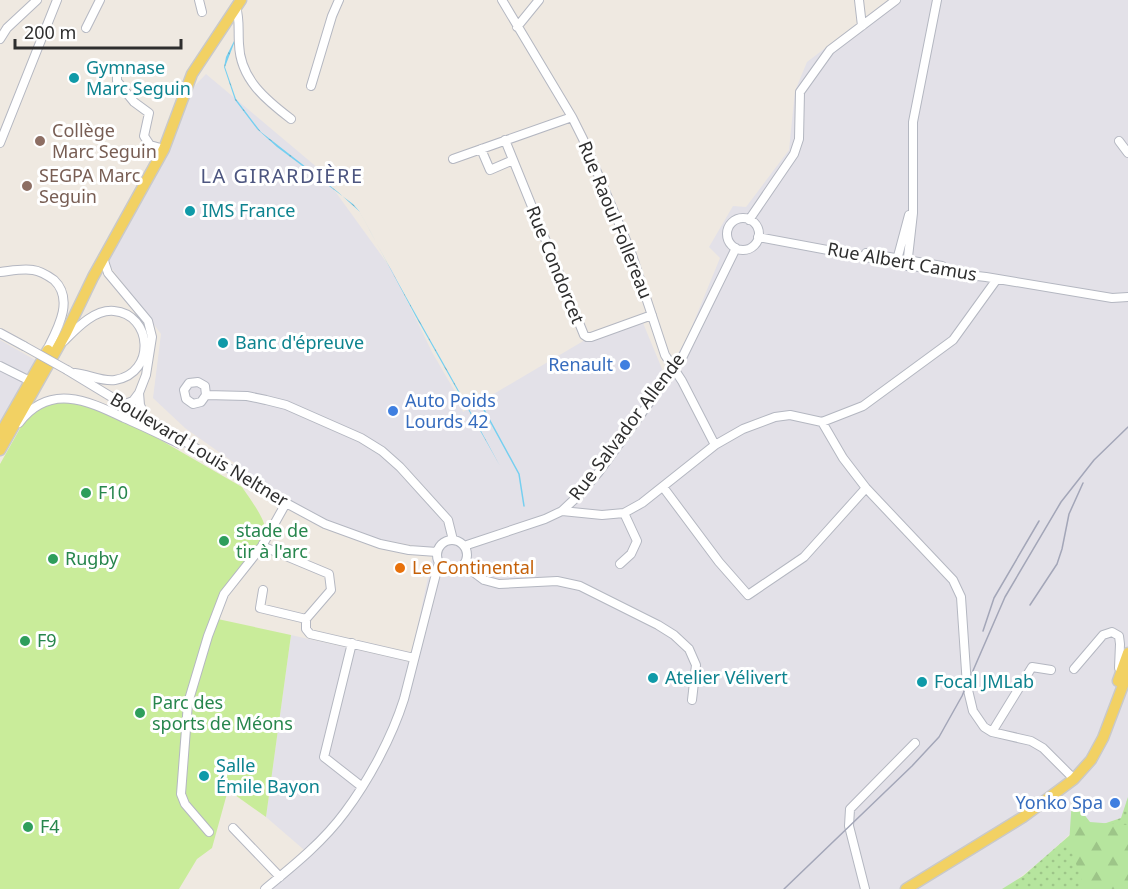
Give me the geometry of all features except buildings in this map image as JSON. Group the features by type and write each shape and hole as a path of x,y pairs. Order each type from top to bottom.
{"main road":[{"path":"1,448 39,372 66,333 85,291 164,149 192,74 239,3"},
{"path":"0,434 30,381 39,372"},
{"path":"906,889 980,843 1091,760 1103,738 1128,653"},
{"path":"1072,776 1089,750 1124,671"}],"street":[{"path":"0,39 12,23 37,0"},
{"path":"0,143 57,0"},
{"path":"87,28 100,0"},
{"path":"200,0 202,12"},
{"path":"311,86 339,0"},
{"name":"Rue Raoul Follereau","path":"502,0 572,117 631,252 665,355 682,381 715,445"},
{"path":"859,0 862,26"},
{"path":"749,220 794,154 800,139 800,92 830,50 896,0"},
{"path":"908,263 913,213 913,122 937,0"},
{"path":"518,27 537,1"},
{"path":"239,3 239,47 246,71 255,88 291,119"},
{"path":"0,24 12,23"},
{"path":"125,67 117,74 117,81 134,102 149,113 144,136 150,145 164,149"},
{"path":"453,159 572,117"},
{"name":"Rue Condorcet","path":"506,140 584,335 591,337 652,315"},
{"path":"1119,141 1128,153"},
{"path":"481,149 490,170 513,160"},
{"path":"897,260 912,206"},
{"path":"738,219 749,220 757,227 758,237 750,248 736,248 728,240 727,230 738,219"},
{"name":"Rue Albert Camus","path":"758,237 1112,298 1128,297"},
{"name":"Rue Salvador Allende","path":"464,546 545,519 562,511 579,495 598,473 682,358 736,248"},
{"path":"103,258 108,273 148,321 153,337 146,375 139,393 133,400 123,405"},
{"path":"0,272 30,269 41,271 57,283 63,296 64,308 39,372"},
{"path":"562,511 602,515 624,513 642,504 715,445 743,429 775,417 790,416 822,422 863,406 953,340 997,279"},
{"path":"39,372 64,341 90,318 114,311 134,320 144,340 142,362 138,370 114,381 69,372"},
{"name":"Boulevard Louis Neltner","path":"1,333 325,524 380,544 437,552"},
{"path":"0,366 30,381"},
{"path":"139,393 140,405 145,416"},
{"path":"206,395 247,396 266,400 297,410 362,438 382,451 449,521 453,540"},
{"path":"1,448 25,416 49,400 71,398 92,402 215,461"},
{"path":"822,422 843,458 866,488 953,580 961,597 970,704 978,719 992,732 1030,741 1043,748 1072,776"},
{"path":"663,487 719,562 748,595 804,556 866,488"},
{"path":"209,832 185,804 181,794 188,703 208,636 224,594 262,546 286,503"},
{"path":"620,564 631,554 637,541 624,513"},
{"path":"266,889 319,841 345,813 386,745 397,720 434,585 439,562 437,552 445,542 453,540 464,546 468,554 464,565 434,585"},
{"path":"262,546 329,574 331,590 306,619 306,629 310,634 414,658"},
{"path":"439,562 447,569 454,570"},
{"path":"464,565 484,580 499,584 557,581 580,586 658,625 674,635 689,649 696,665 692,700"},
{"path":"263,590 260,608 306,619"},
{"path":"1074,669 1103,635 1112,632 1119,636 1124,671"},
{"path":"352,643 324,757 361,786"},
{"path":"992,732 1032,668 1051,670"},
{"path":"866,889 849,826 850,809 915,742"},
{"path":"233,828 280,877"}],"shaded area":[{"path":"888,0 1128,0 1128,800 1122,818 1070,834 1005,889 270,889 310,855 266,817 291,635 410,662 434,549 373,538 335,527 288,501 185,428 153,398 161,334 107,262 181,100 206,74 319,169 392,270 432,352 457,395 463,412 585,340 643,323 665,376 688,336 720,258 709,247 733,206 746,207 789,150 795,91 807,62"},
{"path":"0,340 44,365 0,442"}],"green space":[{"name":"Parc des sports de Méons","path":"56,403 79,403 138,427 242,487 264,523 265,528 259,546 213,618 291,635 266,817 228,790 212,848 197,859 179,889 0,889 0,464 26,418 41,408"},
{"path":"1128,797 1128,889 1002,889 1023,876 1070,835 1121,818"},
{"path":"1072,799 1090,822 1128,825 1128,889 1085,889 1069,844"}],"water":[{"path":"238,33 225,67 236,99 261,132 343,196 277,147 257,129 235,100 224,67 226,57"},
{"path":"379,247 465,403 500,466 416,317"}],"waterway":[{"path":"476,395 519,474 524,506"}],"railway":[{"path":"784,889 912,766 939,737 962,696 1005,597 1061,502 1094,460 1128,427"},
{"path":"1030,605 1057,564 1069,514 1083,483"},
{"path":"983,631 994,598 1039,521"}],"place":[{"name":"Gymnase Marc Seguin","path":"74,78"},
{"name":"Collège Marc Seguin","path":"40,141"},
{"name":"SEGPA Marc Seguin","path":"27,186"},
{"name":"IMS France","path":"190,211"},
{"name":"Banc d'épreuve","path":"223,343"},
{"name":"Renault","path":"625,365"},
{"name":"Auto Poids Lourds 42","path":"393,411"},
{"name":"F10","path":"86,493"},
{"name":"stade de tir à l'arc","path":"224,541"},
{"name":"Rugby","path":"53,559"},
{"name":"Le Continental","path":"400,568"},
{"name":"F9","path":"25,641"},
{"name":"Atelier Vélivert","path":"653,678"},
{"name":"Focal JMLab","path":"922,682"},
{"name":"Parc des sports de Méons","path":"140,713"},
{"name":"Salle Émile Bayon","path":"204,776"},
{"name":"Yonko Spa","path":"1115,803"},
{"name":"F4","path":"28,827"}],"district":[{"name":"LA GIRARDIÈRE","path":"282,176"}]}
